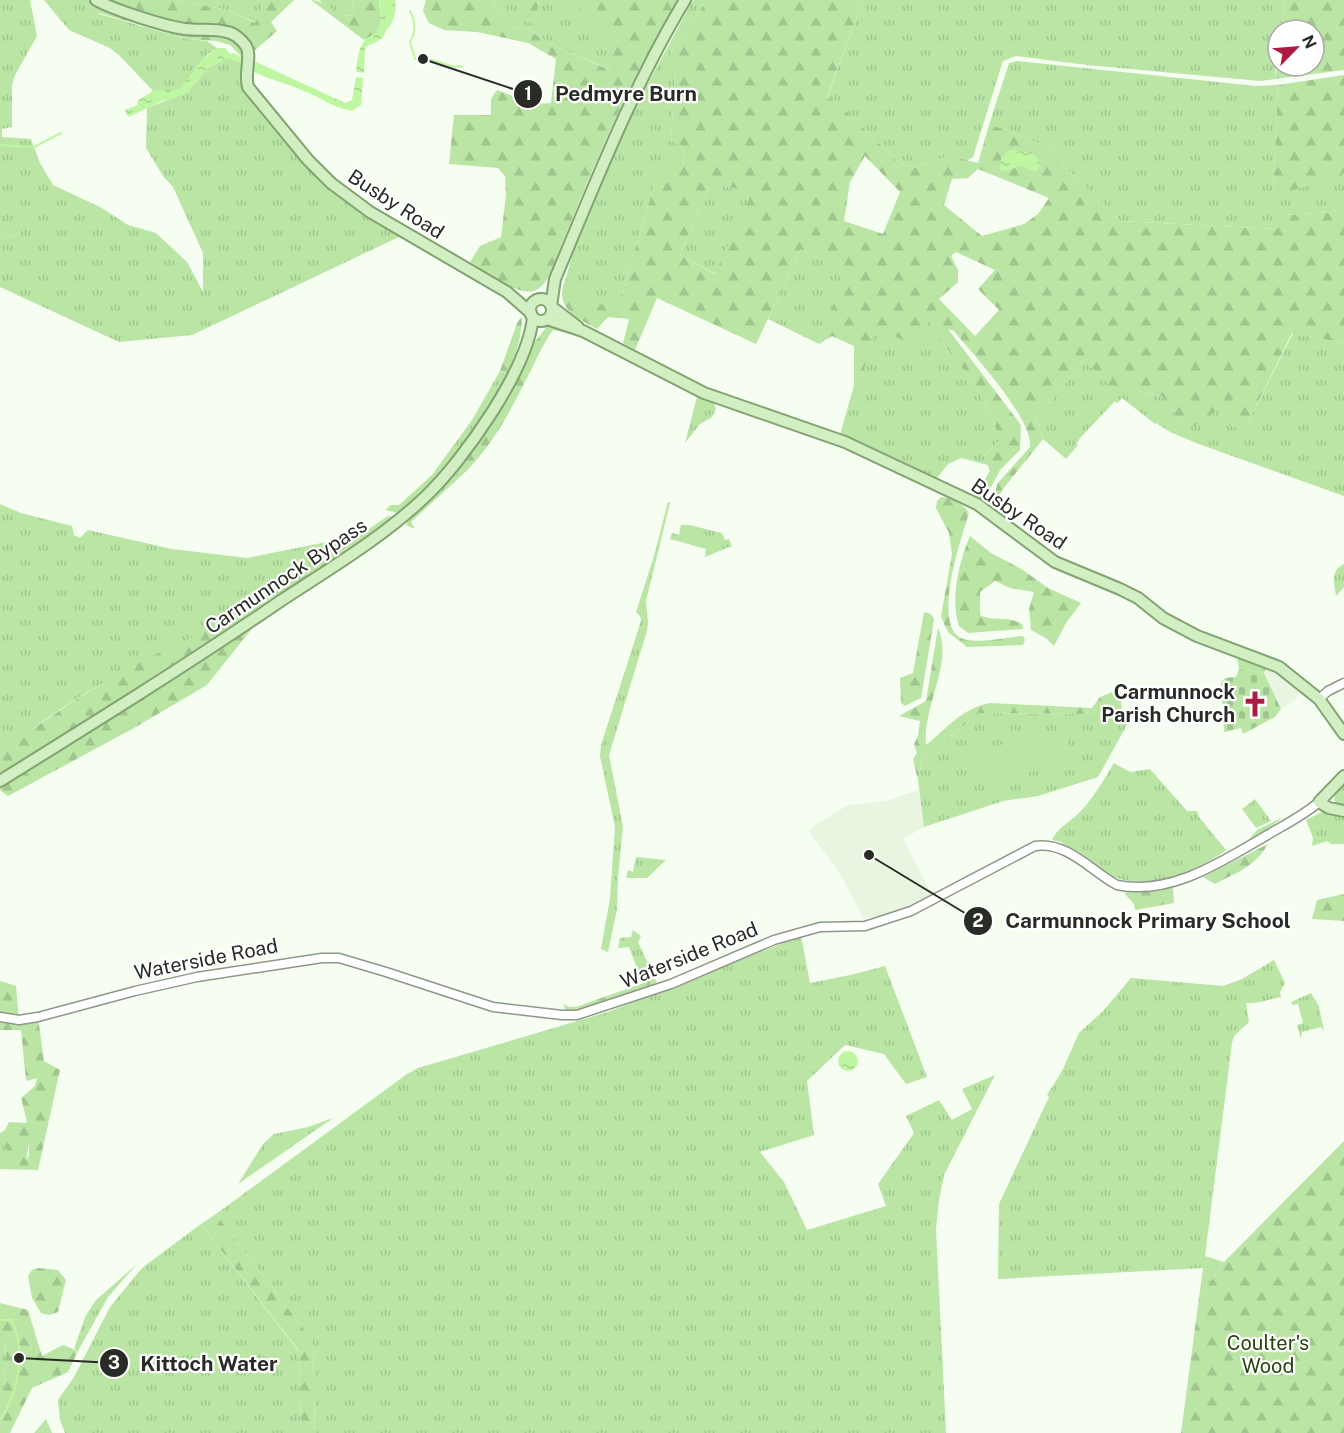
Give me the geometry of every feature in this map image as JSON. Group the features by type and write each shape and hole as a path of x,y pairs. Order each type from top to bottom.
{"main road":[{"name":"Busby Road","path":"96,0 184,29 230,32 246,46 248,87 308,160 331,183 370,212 507,292 532,315"},
{"path":"555,279 539,300 531,306 532,315 539,321 546,320 552,312 555,279 621,121 660,43 686,0"},
{"name":"Busby Road","path":"507,292 539,300"},
{"path":"539,300 547,300 551,306"},
{"name":"Busby Road","path":"551,306 583,331"},
{"name":"Carmunnock Bypass","path":"0,781 199,656 398,521 447,474 481,429 506,387 530,336 532,315"},
{"name":"Busby Road","path":"546,320 583,331 704,393 845,442 977,504 1055,562 1129,594 1163,618 1197,636 1279,667 1319,699 1344,734"},
{"name":"Carmunnock Bypass","path":"530,336 546,320"},
{"name":"Waterside Road","path":"1319,802 1344,776"},
{"path":"1319,802 1329,808 1344,811"}],"street":[{"path":"1319,699 1328,691 1344,683"},
{"name":"Waterside Road","path":"0,1017 19,1020 38,1017 196,977 322,958 339,958 493,1007 577,1015 671,984 774,940 796,933 820,927 865,926 891,919 926,904 1035,846 1046,844 1058,848 1117,885 1126,887 1155,885 1178,880 1235,854 1319,802"}],"shaded area":[{"path":"1266,668 1294,686 1299,693 1297,698 1281,709 1264,673"},
{"path":"919,790 924,827 903,839 932,895 904,910 864,919 839,872 808,830 848,805 885,801"}],"green space":[{"path":"0,0 30,0 37,36 15,75 12,85 12,127 2,129 2,137 31,139 40,163 53,185 102,208 128,225 156,233 187,262 203,292 203,253 173,187 163,176 146,148 147,108 188,92 206,69 228,58 243,63 240,73 243,90 307,165 342,197 401,236 192,335 119,342 0,287 0,239 20,233 0,218"},
{"path":"44,0 88,0 100,9 99,14 187,39 207,41 217,48 207,55 180,90 153,91 110,48 69,30"},
{"path":"103,0 175,0 228,10 255,23 265,0 294,0 271,22 277,31 255,50 241,56 230,45 216,41 187,39 99,13"},
{"path":"175,0 265,0 256,23 228,10"},
{"path":"311,0 321,2 339,14 350,16 354,12 352,0 379,0 381,22 377,33 364,40"},
{"path":"319,0 352,0 354,12 350,16 336,14"},
{"path":"426,0 493,0 497,10 511,27 527,29 554,46 610,70 614,41 571,0 678,0 624,101 549,276 536,290 529,292 511,287 470,262 480,246 501,237 506,195 505,176 498,168 449,164 454,115 491,115 491,99 497,90 534,104 551,103 556,59 528,43 477,32 444,30 429,23 423,11"},
{"path":"493,0 526,0 526,20 535,25 539,0 571,0 615,41 611,70 554,46 527,29 511,27 497,10"},
{"path":"526,0 539,0 535,26 526,20"},
{"path":"693,0 707,0 670,54 675,71 671,140 684,147 682,167 656,179 622,293 612,306 587,303 566,278 573,253 631,115"},
{"path":"707,0 863,0 827,97 844,109 899,163 914,168 949,156 978,163 989,125 1052,149 1065,167 1120,221 1277,229 1286,215 1333,212 1344,205 1344,343 1292,333 1244,430 1229,425 1233,399 1191,428 1182,425 1163,397 1133,390 1120,394 1084,361 1036,418 1043,439 1003,489 993,508 997,484 1030,447 1022,420 1000,387 954,331 948,329 1021,425 1020,450 1000,470 983,503 974,497 990,471 984,456 999,441 996,430 978,390 940,339 932,323 926,322 925,353 894,336 872,336 860,387 854,385 854,346 832,336 819,344 845,271 801,249 756,344 657,298 635,350 623,343 629,319 608,317 597,329 568,310 562,297 566,278 587,302 612,306 622,293 656,179 669,168 682,167 684,147 671,140 675,71 670,54","holes":["1014,150 1035,155 1036,171 1019,165 1008,171 1000,169","865,156 900,192 883,234 844,221 850,182","978,169 1049,198 1038,214 1024,224 982,236 944,205 952,179 968,178","709,186 732,187 741,191 749,199 715,274 680,255","956,252 995,270 978,289 999,310 975,336 939,299 958,282 958,270 951,256"]},
{"path":"863,0 1285,0 1283,18 1266,18 1266,78 1275,79 1260,81 1016,56 1003,61 973,157 967,161 949,156 914,168 899,163 844,109 827,98"},
{"path":"1285,0 1344,0 1344,70 1326,72 1326,18 1283,18"},
{"path":"1017,61 1256,86 1278,85 1273,194 1340,178 1344,173 1344,205 1333,212 1286,215 1278,229 1120,221 1065,167 1052,149 989,125 1009,63"},
{"path":"1344,75 1344,173 1340,178 1273,195 1278,85"},
{"path":"709,186 726,186 737,189 749,199 716,274 680,255"},
{"path":"2,217 20,233 0,239 0,218"},
{"path":"801,249 846,271 819,344 768,319"},
{"path":"522,316 518,346 507,374 500,371 517,323"},
{"path":"926,321 932,323 940,339 978,390 993,420 999,441 984,456 988,465 961,458 948,464 937,478 859,441 840,435 854,385 860,386 872,336 894,336 924,352"},
{"path":"548,325 586,337 553,330 498,430 481,455 460,477 456,471 490,426 508,397 534,343"},
{"path":"1293,333 1344,343 1344,496 1170,432 1155,424 1122,398 1117,403 1115,401 1080,438 1078,445 1066,459 1043,439 1036,418 1084,361 1120,393 1133,390 1163,397 1182,425 1234,398 1244,430"},
{"path":"500,371 507,374 497,394 473,432 446,466 398,513 385,510 391,505 399,505 432,475 472,420"},
{"path":"697,397 714,403 716,409 711,418 700,424 685,443"},
{"path":"456,471 460,477 411,522 415,529 406,525 409,519"},
{"path":"941,497 957,502 969,513 951,580 949,617 953,631 963,639 969,640 984,641 1023,636 1025,640 1023,645 967,647 949,633 945,626 941,616 952,554 949,533 936,508 937,501"},
{"path":"668,502 670,503 646,601 647,631 609,755 623,827 617,909 608,952 601,949 610,898 615,827 600,756 601,745 641,621 636,612"},
{"path":"0,504 21,513 72,526 74,535 80,538 88,530 172,549 247,558 342,539 349,547 275,596 93,689 29,731 0,756"},
{"path":"388,516 392,519 354,548 0,775 0,756 21,737 72,702 134,665 267,601 349,547 342,539 357,537"},
{"path":"681,525 722,533 725,540 729,539 732,546 705,557 706,549 670,539 672,533 679,535"},
{"path":"970,536 991,553 1023,570 1048,588 1081,603 1066,623 1054,646 1031,630 1029,609 1034,592 1010,588 995,581 980,592 980,615 1016,621 1022,624 1023,629 968,633 959,626 955,604 957,581 962,557"},
{"path":"1344,564 1344,587 1336,596 1335,574"},
{"path":"924,612 931,614 934,619 921,698 905,706 901,703 900,678 913,673"},
{"path":"254,626 207,685 134,728 8,796 0,790 0,788"},
{"path":"938,628 942,641 942,655 928,716 926,745 962,714 990,703 1092,708 1100,697 1120,689 1122,711 1081,714 979,713 922,759 918,780 913,759 917,753 914,744 918,736 920,721 899,716 926,701"},
{"path":"1237,657 1266,668 1264,673 1239,669"},
{"path":"1239,669 1264,673 1281,709 1275,717 1243,734 1241,728 1224,732 1221,682 1225,678 1236,677"},
{"path":"1122,711 1127,725 1098,777 1038,796 1003,801 924,827 918,780 922,759 979,713 1081,714"},
{"path":"1065,730 1073,762 976,785 968,752"},
{"path":"1114,763 1130,772 1150,769 1187,811 1197,811 1199,817 1226,850 1187,872 1140,882 1105,873 1061,842 1052,840 1060,829 1089,802"},
{"path":"1344,784 1344,807 1339,806 1334,800 1335,795"},
{"path":"1255,799 1271,821 1256,828 1242,809"},
{"path":"1324,811 1344,815 1344,844 1331,844 1327,841 1312,846 1313,838 1306,820"},
{"path":"1283,817 1258,837 1246,843 1257,830"},
{"path":"1268,844 1251,864 1215,884 1203,877"},
{"path":"636,857 666,860 647,878 626,878 628,870 633,872"},
{"path":"1173,887 1174,903 1135,910 1134,904 1124,893"},
{"path":"1344,894 1344,921 1312,919 1317,900"},
{"path":"633,930 641,936 638,942 657,983 651,986 649,982 643,984 629,947 618,948 620,938 631,937"},
{"path":"801,936 810,983 885,966 927,1077 906,1084 884,1054 845,1045 807,1081 814,1135 760,1152 784,1182 807,1230 886,1206 878,1184 914,1133 906,1116 939,1100 952,1120 972,1109 962,1089 995,1075 944,1175 939,1200 936,1229 946,1433 315,1433 313,1341 216,1214 418,1068 608,1012"},
{"path":"1274,960 1285,983 1280,992 1281,997 1246,1003 1249,1022 1234,1036 1232,1043 1205,1256 1224,1262 1199,1298 1203,1268 998,1279 999,1204 1049,1097 1047,1095 1062,1071 1079,1033 1103,1011 1131,978 1223,986 1242,979"},
{"path":"0,981 16,986 19,1020 38,1017 44,1061 60,1070 38,1170 0,1169 0,1160 13,1162 0,1138 6,1135 26,1160 29,1155 29,1144 21,1142 17,1132 20,1126 27,1122 21,1098 35,1086 37,1078 26,1081 21,1030 0,1030"},
{"path":"649,981 651,986 609,1002 565,1011 564,1004 576,1007"},
{"path":"1311,993 1319,1006 1324,1032 1321,1027 1302,1032 1301,1039 1297,1025 1303,1023 1298,1004 1292,1005 1291,1002"},
{"path":"333,1118 238,1184 263,1144 274,1134 308,1127"},
{"path":"9,1122 27,1123 29,1144 26,1160 13,1163 0,1160 0,1133 5,1130"},
{"name":"Coulter's Wood","path":"1344,1141 1344,1433 1181,1433 1199,1298 1224,1262"},
{"path":"216,1214 313,1341 315,1433 301,1433 299,1351 201,1224"},
{"path":"201,1224 299,1352 301,1433 65,1433 60,1420 58,1400 74,1377 110,1307 142,1268"},
{"path":"137,1264 108,1297 78,1351 74,1349 85,1317 95,1301"},
{"path":"38,1268 58,1270 66,1280 58,1312 49,1315 41,1313 32,1298 28,1276 32,1270"},
{"path":"0,1303 28,1310 42,1356 63,1345 78,1351 68,1372 32,1388 10,1433 0,1433 0,1396 4,1387 6,1339 0,1336"},
{"path":"0,1336 6,1338 4,1387 0,1396"},
{"path":"46,1419 52,1433 34,1433"}],"water":[{"path":"379,0 395,0 394,16 383,37 365,48 364,73 356,72 362,44 377,33 381,22"},
{"path":"217,48 225,48 230,54 234,53 245,59 243,63 228,58 206,69 188,92 128,117 125,110 138,105 137,101 153,91 180,89 200,62"},
{"path":"252,60 345,103 352,100 356,77 363,78 361,105 352,111 263,76 250,70"},
{"path":"1015,150 1035,155 1039,162 1039,169 1036,171 1019,165 1007,171 1000,169 1001,158 1008,151"},
{"path":"848,1051 855,1054 858,1061 855,1068 848,1071 841,1068 838,1061 841,1054"}],"waterway":[{"path":"410,11 414,27 410,42 415,59 428,59 462,67"},
{"path":"0,145 34,147 61,133"},
{"path":"0,1320 12,1320 19,1345 16,1384 7,1409 0,1420"}],"place":[{"name":"Pedmyre Burn","path":"423,59"},
{"name":"Carmunnock Parish Church","path":"1255,704"},
{"name":"Carmunnock Primary School","path":"869,855"},
{"name":"Kittoch Water","path":"19,1358"}]}
